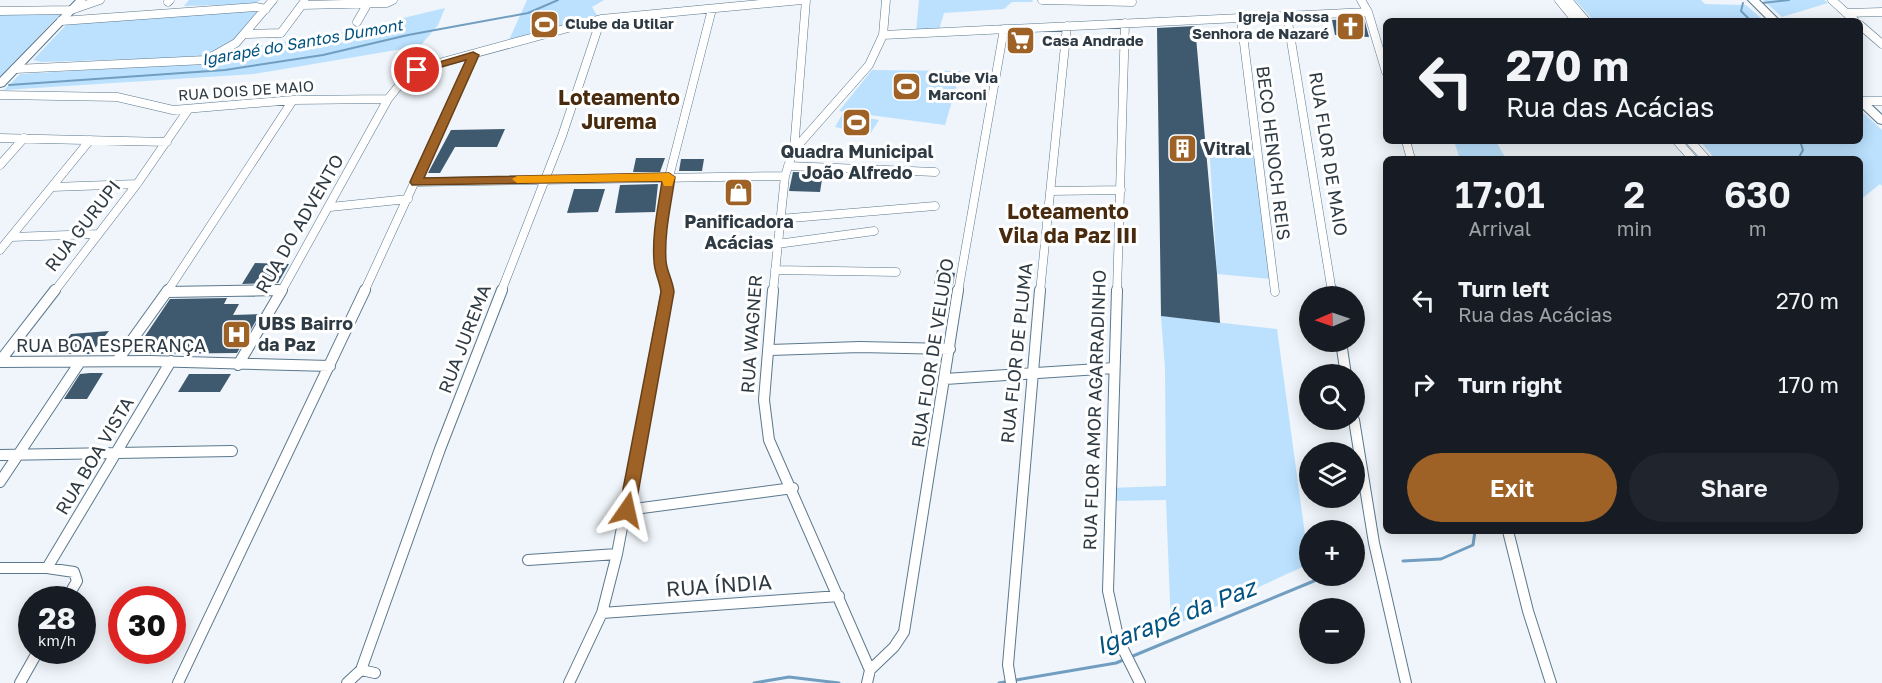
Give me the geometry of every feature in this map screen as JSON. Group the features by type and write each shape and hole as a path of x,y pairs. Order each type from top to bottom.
{"street":[{"path":"0,84 81,0"},
{"path":"256,7 272,0"},
{"path":"12,72 199,62 220,55 246,34 272,0"},
{"path":"246,34 281,33 304,3 387,3 393,0"},
{"path":"794,151 804,0"},
{"name":"RUA DO ADVENTO","path":"238,365 330,207 388,99 405,78 417,70 601,20 804,0"},
{"name":"RUA WAGNER","path":"868,677 839,596 793,488 769,440 765,423 764,400 770,350 778,219 788,166 794,151 860,78 883,35 886,0"},
{"path":"1042,0 1132,2"},
{"path":"1361,0 1368,12 1383,62"},
{"path":"1559,0 1574,18"},
{"path":"1568,0 1583,18"},
{"path":"1832,0 1841,0"},
{"path":"1832,0 1852,18"},
{"path":"0,11 71,10 97,1"},
{"path":"83,19 97,1"},
{"path":"357,22 368,3"},
{"path":"1756,3 1772,18"},
{"path":"61,21 256,7 266,9"},
{"path":"570,683 602,613 627,510 667,292 667,281 660,265 659,242 669,177 712,9"},
{"path":"883,35 1368,12"},
{"path":"1846,13 1882,12"},
{"name":"RUA FLOR DE MAIO","path":"1287,16 1331,286"},
{"name":"BECO HENOCH REIS","path":"1241,19 1275,292"},
{"name":"RUA JUREMA","path":"361,670 440,449 546,178 601,20"},
{"name":"RUA FLOR AMOR AGARRADINHO","path":"1125,23 1108,591 1119,641 1140,683"},
{"name":"RUA FLOR DE PLUMA","path":"1011,683 1008,665 1032,373 1067,26"},
{"path":"1863,28 1882,44"},
{"name":"RUA FLOR DE VELUDO","path":"868,677 904,633 974,190 1004,29"},
{"path":"178,683 330,366 473,55"},
{"name":"RUA DOIS DE MAIO","path":"0,95 117,97 162,109 188,110 293,100 388,99"},
{"path":"117,361 167,292 293,100"},
{"path":"1863,101 1882,100"},
{"path":"1863,104 1882,121"},
{"name":"RUA GURUPI","path":"0,361 137,184 188,110"},
{"path":"0,138 167,142"},
{"path":"0,165 24,138"},
{"path":"0,250 90,140"},
{"path":"1680,144 1690,156"},
{"path":"1693,144 1703,156"},
{"path":"788,166 935,172"},
{"path":"416,182 546,178 785,176"},
{"path":"52,187 137,184"},
{"path":"1051,191 1121,190"},
{"path":"330,207 408,199"},
{"path":"778,219 935,206"},
{"path":"777,244 874,231"},
{"path":"11,237 97,234"},
{"path":"775,270 896,272"},
{"path":"167,292 282,290"},
{"path":"770,350 860,347 950,349"},
{"name":"RUA BOA ESPERANÇA","path":"0,361 80,363 171,361 238,365 330,366"},
{"name":"RUA BOA VISTA","path":"47,568 171,361"},
{"path":"0,482 80,363"},
{"path":"945,379 1114,368"},
{"path":"1356,430 1374,543 1406,683"},
{"path":"0,455 232,451"},
{"path":"627,510 793,488"},
{"path":"1509,534 1528,611 1551,683"},
{"path":"528,560 617,554"},
{"path":"0,568 47,568 74,572 77,581 74,586"},
{"name":"RUA ÍNDIA","path":"602,613 839,596"},
{"path":"20,683 31,664"},
{"path":"347,683 361,670 375,673"}],"shaded area":[{"path":"189,0 261,0 253,4 184,6"},
{"name":"Clube da Utilar","path":"527,0 604,0 592,7 598,17 509,40"},
{"path":"919,0 1032,0 1033,2 1012,2 1004,9 944,13 939,30 916,32"},
{"path":"1575,0 1701,0 1705,4 1746,5 1761,18 1591,18"},
{"path":"1763,0 1824,0 1828,3 1782,17"},
{"path":"445,8 438,25 420,46 254,74 4,90 20,74 210,63 258,46 345,32"},
{"path":"260,9 242,32 221,50 203,57 41,62 33,60 67,24"},
{"path":"62,12 0,77 0,13"},
{"name":"Clube Via Marconi","path":"872,70 961,71 945,125 839,111"},
{"name":"Quadra Municipal João Alfredo","path":"843,113 879,120 870,134 835,127"},
{"path":"1863,113 1882,130 1882,186 1880,184 1863,198 1863,156 1712,156 1702,144 1863,144"},
{"path":"1209,143 1254,145 1271,279 1217,274"},
{"path":"1455,144 1498,144 1504,156 1459,156"},
{"path":"1161,316 1277,329 1299,491 1299,508 1301,508 1303,520 1299,520 1299,569 1171,627 1166,500 1109,501 1110,488 1166,486 1165,369"}],"building":[{"name":"Igreja Nossa Senhora de Nazaré","path":"1364,18 1369,37 1335,35 1332,20"},
{"name":"Vitral","path":"1195,26 1220,323 1161,316 1157,28"},
{"path":"505,129 497,147 455,147 440,173 428,173 451,130"},
{"path":"636,158 665,158 660,172 633,172"},
{"path":"681,159 704,159 702,171 679,171"},
{"path":"793,172 823,173 820,192 789,191"},
{"path":"658,184 655,212 615,213 620,185"},
{"name":"Panificadora Acácias","path":"735,184 748,185 743,201 729,202"},
{"path":"574,189 605,189 598,212 567,213"},
{"path":"255,263 289,264 278,283 242,284"},
{"path":"937,270 955,273 953,285 934,284"},
{"path":"227,298 224,304 239,304 233,315 260,314 237,353 133,354 170,299"},
{"path":"109,331 90,354 56,354 71,334"},
{"path":"103,373 87,399 64,399 80,374"},
{"path":"189,374 231,374 220,392 178,392"}],"waterway":[{"name":"Igarapé do Santos Dumont","path":"9,85 225,70 323,55 408,35 528,13 558,0"},
{"name":"Igarapé da Paz","path":"1762,3 1789,0"},
{"name":"Igarapé da Paz","path":"1743,3 1741,11 1748,18"},
{"name":"Igarapé da Paz","path":"1800,156 1803,150 1801,144"},
{"name":"Igarapé da Paz","path":"1403,561 1441,559 1473,545 1475,534"},
{"name":"Igarapé da Paz","path":"999,683 1116,663 1302,586"},
{"name":"Igarapé da Paz","path":"754,683 789,677 839,683"}],"slow traffic":[{"path":"517,179 669,177 668,183"}],"place":[{"name":"Clube da Utilar","path":"544,24"},
{"name":"Igreja Nossa Senhora de Nazaré","path":"1350,26"},
{"name":"Casa Andrade","path":"1021,41"},
{"name":"Clube Via Marconi","path":"907,87"},
{"name":"Quadra Municipal João Alfredo","path":"857,123"},
{"name":"Vitral","path":"1182,149"},
{"name":"Panificadora Acácias","path":"739,193"},
{"name":"UBS Bairro da Paz","path":"237,334"}],"district":[{"name":"Loteamento Jurema","path":"619,110"},
{"name":"Loteamento Vila da Paz III","path":"1068,224"}],"route":[{"path":"417,70 473,55 416,182 669,177 659,242 660,265 667,281 665,309 627,510"}]}
